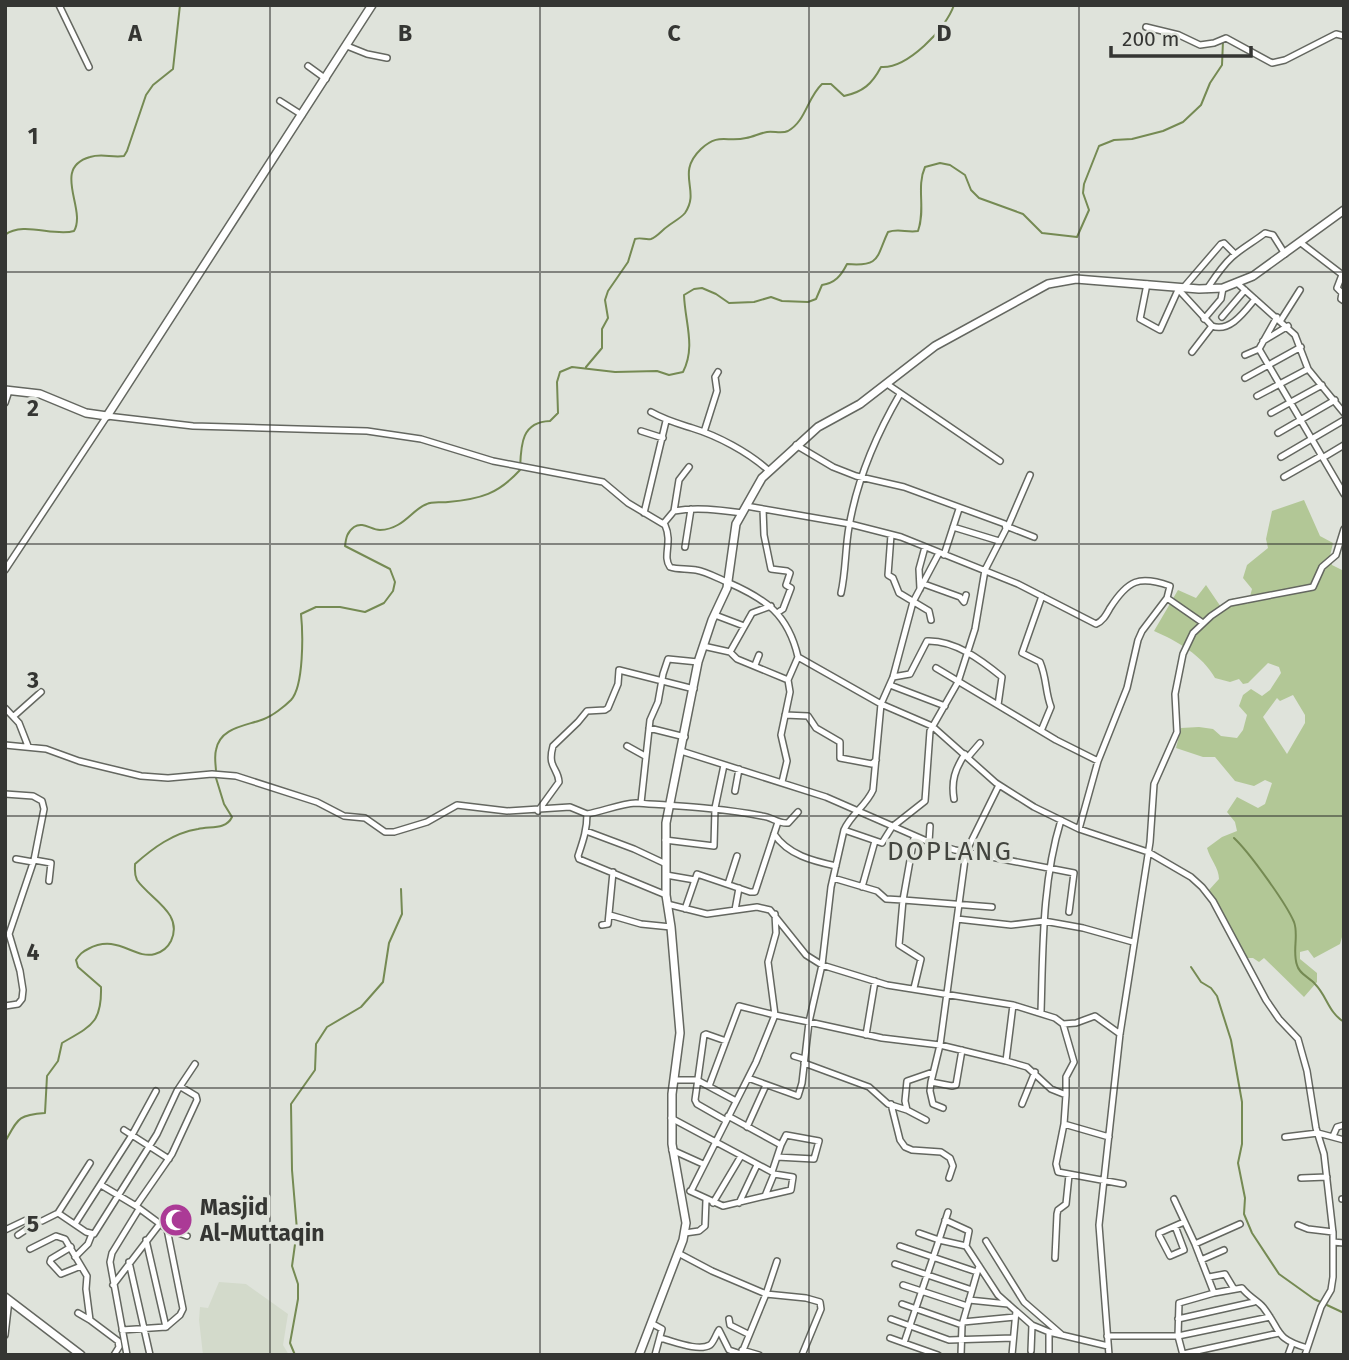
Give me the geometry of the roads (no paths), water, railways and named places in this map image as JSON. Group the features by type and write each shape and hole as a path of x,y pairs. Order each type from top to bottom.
{"street":[{"path":"59,5 89,67"},
{"path":"5,569 372,5"},
{"path":"1146,27 1179,35 1200,45 1226,38 1272,63 1285,60 1339,35"},
{"path":"347,46 387,58"},
{"path":"308,66 326,79"},
{"path":"280,101 302,115"},
{"path":"639,1355 678,1253 686,1223 672,1150 671,1118 680,1033 666,895 665,841 668,807 685,737 698,662 728,582 733,535 744,510 768,470 818,427 860,404 935,346 1048,284 1076,279 1223,288 1253,276 1344,211"},
{"path":"1207,289 1219,270 1235,254 1255,243 1264,234 1270,233 1285,254"},
{"path":"1147,284 1140,319 1160,330 1180,287 1221,244 1224,243 1235,254"},
{"path":"1301,243 1343,275 1337,288 1344,301"},
{"path":"1237,283 1287,326 1301,347 1308,369 1344,413"},
{"path":"1180,287 1204,319 1212,326 1222,328 1229,325 1255,299"},
{"path":"1204,319 1221,299 1223,288"},
{"path":"1222,317 1245,290"},
{"path":"1260,346 1300,290"},
{"path":"1192,352 1212,326"},
{"path":"1245,355 1287,326"},
{"path":"1260,346 1344,494"},
{"path":"1245,378 1301,347"},
{"path":"1257,396 1308,369"},
{"path":"704,432 717,394 715,377 718,372"},
{"path":"887,384 1000,461"},
{"path":"1271,413 1322,385"},
{"path":"5,403 7,390 40,394 86,413 107,416 217,428 367,431 432,441 481,458 603,482 628,503 664,523 670,540 666,564 673,569 698,570 757,595 778,613 793,637 798,657 788,680 790,692 781,735 787,761 782,782"},
{"path":"841,593 850,524 861,477 873,444 900,394"},
{"path":"1279,433 1335,400"},
{"path":"651,412 666,421 704,432 741,451 768,470"},
{"path":"1282,457 1344,420"},
{"path":"644,513 666,421"},
{"path":"641,431 663,438"},
{"path":"796,445 834,467 861,477 904,487 1034,537"},
{"path":"1284,477 1344,445"},
{"path":"664,523 674,511 679,480 689,467"},
{"path":"844,830 884,842 892,827 925,802 932,726 959,681 968,653 985,570 1030,475"},
{"path":"1337,482 1344,478"},
{"path":"685,547 691,509"},
{"path":"674,511 763,509 891,534 985,570 1096,624 1101,622 1120,594 1141,579 1170,586 1167,598 1138,640 1127,688 1098,761 1079,829"},
{"path":"763,509 764,535 771,569 790,573 786,585 791,588 783,609 778,613"},
{"path":"748,1078 798,1096 809,1022 822,965 833,878 844,830 867,802 873,790 881,704 893,677 913,602 942,554 959,509"},
{"path":"953,527 999,541"},
{"path":"1108,1355 1099,1224 1120,1034 1148,852 1154,784 1177,732 1175,694 1184,654 1193,633 1235,601 1313,587 1322,567 1336,555 1344,529"},
{"path":"891,534 888,575 893,578 899,593 929,611 931,620"},
{"path":"922,587 919,569 925,547"},
{"path":"922,587 960,597 964,602 965,595 980,601"},
{"path":"1041,731 1051,707 1045,694 1046,679 1040,662 1022,653 1042,596"},
{"path":"1167,598 1203,623"},
{"path":"730,652 752,612 771,606"},
{"path":"715,615 744,626"},
{"path":"893,677 910,674 928,641 947,643 968,653 1002,677 998,705"},
{"path":"703,646 730,652 737,659 788,680"},
{"path":"755,665 759,655"},
{"path":"798,657 881,704 932,726 999,785 1034,807 1079,829 1148,852 1191,877 1213,901 1265,1000 1298,1039 1324,1154 1333,1232 1331,1290 1321,1307 1306,1352 1285,1341 1270,1317 1242,1288 1180,1302 1178,1336 1183,1354 1199,1353 1279,1333"},
{"path":"641,803 649,728 668,659 698,662"},
{"path":"936,668 1041,731 1098,761"},
{"path":"538,811 559,782 559,776 552,765 553,746 587,710 608,708 618,684 619,670 694,689"},
{"path":"890,685 945,706"},
{"path":"13,716 41,692"},
{"path":"5,708 22,730 28,746"},
{"path":"785,715 808,716 816,728 840,742 840,758 872,764 877,759"},
{"path":"649,728 685,737"},
{"path":"954,799 954,775 967,755 980,743"},
{"path":"5,745 46,748 79,761 141,776 236,776 262,782 317,802 344,816 361,817 385,832 427,822 457,805 508,811 570,807 587,814 623,804 641,803 668,807 715,808 764,816 788,824 798,812"},
{"path":"627,746 645,756"},
{"path":"681,751 782,782 858,811 914,838 1074,874 1069,912"},
{"path":"665,841 714,847 715,808 723,765"},
{"path":"735,791 739,769"},
{"path":"943,1108 931,1101 931,1082 940,1045 967,852 999,785"},
{"path":"5,794 33,796 42,801 44,809 33,861 8,925 23,995 18,1004 5,1006"},
{"path":"587,814 584,843 578,853 579,859 666,895"},
{"path":"1041,1012 1049,868 1061,820"},
{"path":"685,909 698,874 750,892 756,891 778,822"},
{"path":"929,842 930,826"},
{"path":"586,831 666,864"},
{"path":"774,834 780,843 797,855 836,866"},
{"path":"914,838 903,900 899,945 921,958 914,988"},
{"path":"862,887 875,841"},
{"path":"728,884 737,856"},
{"path":"16,859 50,862 49,881"},
{"path":"602,925 608,926 614,872"},
{"path":"666,875 695,880"},
{"path":"833,878 877,891 886,899 992,907"},
{"path":"735,910 739,888"},
{"path":"667,904 707,914 763,908 775,914 809,958 822,965 875,981 1013,1005 1041,1012 1063,1024 1076,1023 1095,1016 1120,1034"},
{"path":"691,1191 748,1078 775,1015 768,962 776,933 775,914"},
{"path":"610,915 641,924 671,927"},
{"path":"957,919 1011,925 1044,921 1083,928 1133,942"},
{"path":"866,1035 875,981"},
{"path":"1006,1061 1013,1005"},
{"path":"709,1086 739,1006 866,1035 940,1045 1006,1061 1035,1072 1051,1089 1066,1095"},
{"path":"1063,1024 1074,1062 1066,1077 1064,1124 1056,1169 1069,1175 1123,1184"},
{"path":"726,1041 704,1035 695,1103 781,1144"},
{"path":"931,1082 956,1085 962,1050"},
{"path":"794,1056 869,1087 891,1104 926,1120"},
{"path":"75,1257 88,1244 150,1145 195,1065"},
{"path":"907,1110 907,1081 933,1072"},
{"path":"1022,1104 1035,1072"},
{"path":"674,1080 696,1080 736,1101"},
{"path":"747,1127 766,1085"},
{"path":"127,1355 113,1285 111,1253 169,1159 197,1100 196,1096 181,1087"},
{"path":"75,1224 132,1135 156,1091"},
{"path":"891,1104 900,1140 905,1147 941,1152 950,1158 953,1166 949,1178"},
{"path":"671,1118 773,1173 793,1177 791,1190 723,1206 691,1191 681,1192"},
{"path":"1064,1124 1109,1137"},
{"path":"1333,1136 1337,1127 1344,1125"},
{"path":"124,1130 169,1159"},
{"path":"1286,1137 1318,1133 1344,1140"},
{"path":"765,1196 773,1173 777,1157 781,1144 786,1135 819,1142 814,1159 777,1157"},
{"path":"672,1150 703,1164"},
{"path":"713,1203 741,1156"},
{"path":"18,1235 39,1221 58,1213 90,1163"},
{"path":"739,1203 757,1165"},
{"path":"1055,1258 1057,1214 1066,1204 1069,1175"},
{"path":"1300,1178 1327,1177"},
{"path":"101,1185 167,1229 187,1236"},
{"path":"1174,1199 1214,1293"},
{"path":"685,1233 696,1232 705,1226 706,1200"},
{"path":"904,1343 948,1212"},
{"path":"58,1213 92,1234"},
{"path":"5,1230 26,1220 39,1221"},
{"path":"945,1220 969,1231 966,1245 978,1269 1015,1314 1049,1332 1108,1346"},
{"path":"1175,1226 1184,1250 1170,1256 1159,1235 1175,1226 1184,1222"},
{"path":"113,1285 159,1224"},
{"path":"1195,1244 1240,1224"},
{"path":"1297,1225 1333,1232"},
{"path":"122,1330 166,1326 180,1315 183,1309 167,1229"},
{"path":"919,1233 966,1245"},
{"path":"30,1249 49,1238 65,1238 87,1276 90,1320"},
{"path":"146,1240 166,1326"},
{"path":"986,1241 1024,1302 1062,1335"},
{"path":"1333,1242 1344,1243"},
{"path":"900,1245 978,1269"},
{"path":"71,1247 51,1258 50,1262 61,1274 81,1266"},
{"path":"1201,1260 1224,1250"},
{"path":"678,1253 766,1294 820,1302 821,1309 802,1355"},
{"path":"741,1353 777,1261"},
{"path":"129,1262 150,1355"},
{"path":"895,1264 973,1287 990,1282"},
{"path":"961,1355 962,1324 978,1269"},
{"path":"1209,1277 1225,1274 1234,1289"},
{"path":"902,1285 968,1303 1008,1304"},
{"path":"5,1335 7,1299"},
{"path":"7,1299 81,1355"},
{"path":"1178,1319 1257,1302"},
{"path":"902,1304 962,1324 1015,1314"},
{"path":"78,1313 118,1341 119,1347 114,1355"},
{"path":"1012,1355 1015,1314"},
{"path":"1107,1336 1178,1336 1270,1317"},
{"path":"729,1319 730,1325 748,1334"},
{"path":"891,1319 949,1340 1013,1338"},
{"path":"650,1323 661,1328 655,1355"},
{"path":"1031,1350 1032,1325"},
{"path":"660,1338 685,1347 706,1346 712,1343 719,1331 729,1350 759,1355"},
{"path":"1049,1332 1049,1354"},
{"path":"890,1338 937,1355"},
{"path":"1288,1355 1292,1344"}],"waterway":[{"path":"5,235 21,229 74,231 77,222 71,179 73,170 79,162 90,157 124,156 146,95 153,85 173,69 180,5"},
{"path":"586,367 602,348 602,329 608,318 605,300 628,262 635,239 653,238 685,213 691,197 690,166 701,149 718,139 739,139 767,132 788,131 799,121 822,84 831,84 844,96 862,90 881,67 902,62 924,46 943,25 954,5"},
{"path":"216,772 215,753 223,736 235,728 271,716 288,703 295,693 302,659 301,614 316,607 340,607 365,612 384,603 393,591 395,582 390,569 345,546 350,531 357,525 377,530 388,529 429,503 479,497 504,485 520,470 522,445 528,431 540,422 550,421 558,413 557,382 560,372 572,367 615,372 657,371 669,375 683,372 689,353 684,295 694,289 702,288 729,303 754,302 771,297 782,301 808,302 816,299 822,285 837,278 847,264 866,264 876,259 888,232 918,231 922,175 925,167 940,163 950,165 965,175 971,190 979,198 1023,214 1042,233 1077,237 1089,210 1083,193 1084,184 1099,146 1114,140 1132,139 1163,131 1183,122 1201,105 1210,83 1222,65 1223,41"},
{"path":"5,1142 23,1117 45,1113 47,1076 58,1061 62,1043 87,1027 97,1016 101,987 78,967 76,960 79,956 88,949 108,944 140,954 155,954 170,943 174,931 173,922 164,907 137,880 135,864 172,838 189,831 222,826 229,821 232,817 224,804 216,778"},
{"path":"1234,838 1267,878 1294,922 1298,968 1319,989 1334,1014 1344,1022"},
{"path":"295,1355 290,1343 298,1299 298,1284 292,1266 297,1230 292,1170 291,1104 315,1070 316,1044 327,1027 361,1007 383,982 389,943 402,914 401,889"},
{"path":"1191,967 1201,982 1217,996 1231,1040 1242,1102 1242,1144 1238,1163 1245,1198 1244,1214 1252,1233 1279,1274 1314,1299 1344,1313"}],"place":[{"name":"Masjid Al-Muttaqin","path":"176,1220"}],"district":[{"name":"DOPLANG","path":"950,851"}]}
